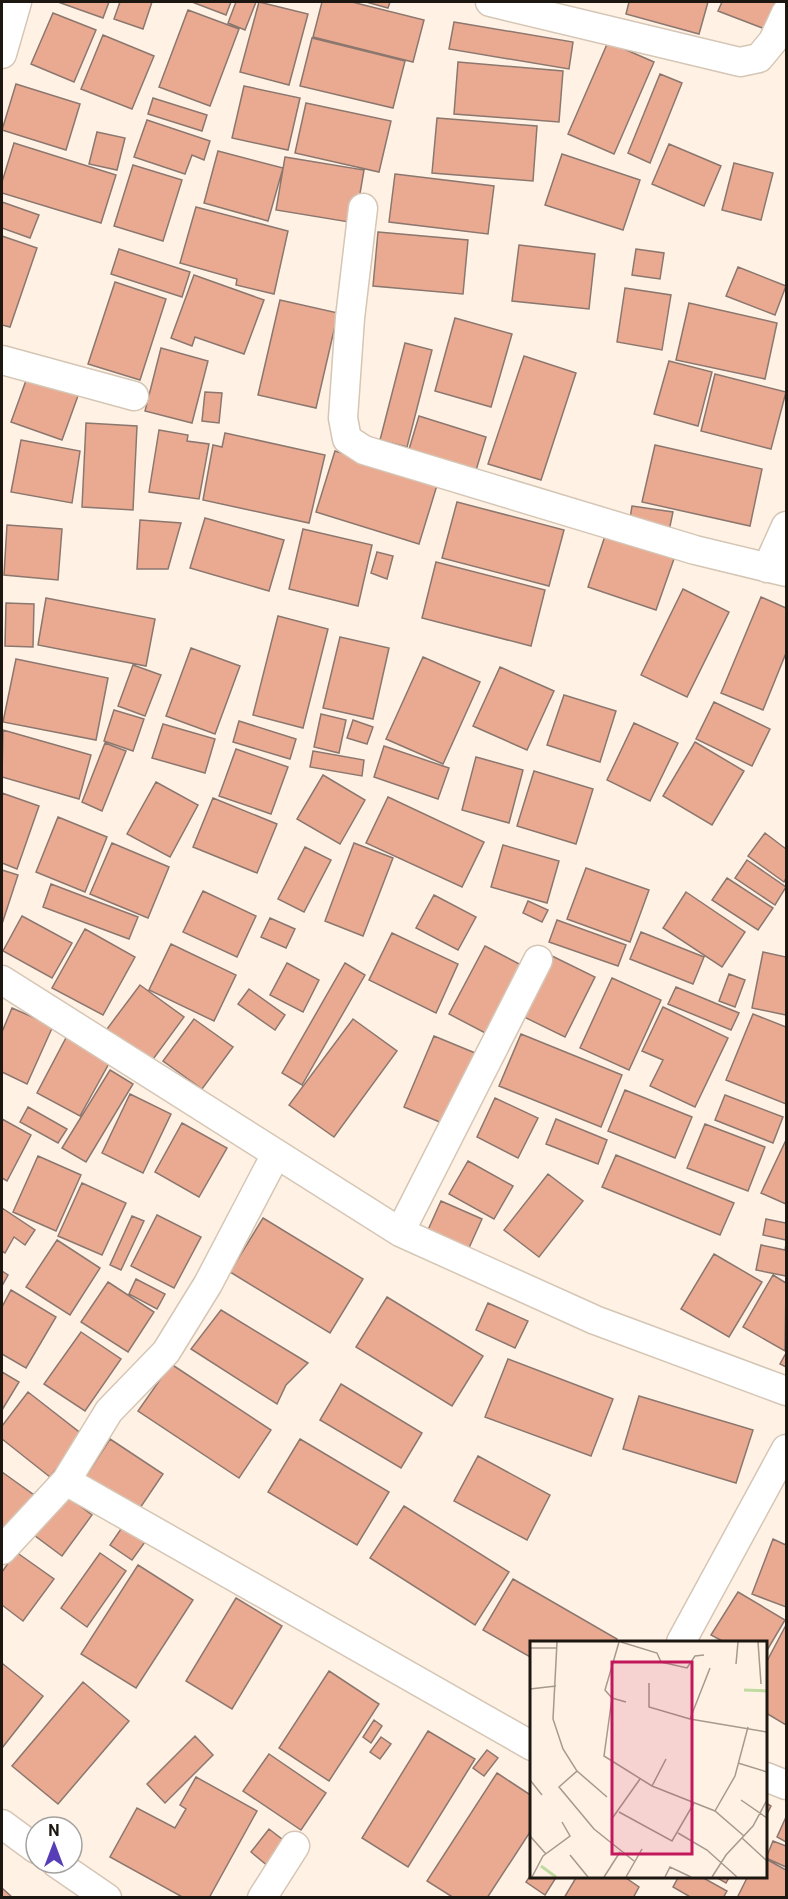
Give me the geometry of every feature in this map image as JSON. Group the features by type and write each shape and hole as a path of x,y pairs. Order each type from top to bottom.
{"street":[{"path":"2,54 17,2"},
{"path":"490,2 740,62 759,58 773,41 786,13"},
{"path":"363,208 350,318 343,418 347,439 364,450 695,550 777,570 786,526"},
{"path":"2,360 134,396"},
{"path":"400,1232 538,960"},
{"path":"2,980 275,1155 400,1232 595,1320 786,1391"},
{"path":"2,1550 66,1481 109,1411 166,1352 208,1284 275,1155"},
{"path":"682,1641 786,1449"},
{"path":"66,1481 530,1745"},
{"path":"767,1778 786,1785"},
{"path":"2,1824 24,1840"},
{"path":"262,1898 295,1846"},
{"path":"64,1879 107,1898"}],"building":[{"path":"58,2 109,2 103,18"},
{"path":"120,2 152,2 143,29 114,19"},
{"path":"192,2 231,2 226,15"},
{"path":"236,2 256,2 245,30 228,23"},
{"path":"259,2 308,14 289,85 240,72"},
{"path":"322,2 352,2 424,20 413,62 313,37"},
{"path":"366,2 390,2 388,8"},
{"path":"629,2 708,2 699,34 626,14"},
{"path":"722,2 775,2 765,29 718,11"},
{"path":"188,10 239,29 210,106 159,87"},
{"path":"53,13 96,30 74,82 31,64"},
{"path":"454,22 573,42 569,69 449,49"},
{"path":"103,35 154,56 132,109 81,89"},
{"path":"312,38 405,61 393,108 300,86"},
{"path":"608,42 654,62 614,154 568,134"},
{"path":"458,62 563,71 559,122 454,114"},
{"path":"660,74 682,83 650,163 628,153"},
{"path":"16,84 80,104 66,150 2,130"},
{"path":"244,86 300,98 288,150 232,138"},
{"path":"153,98 207,115 202,131 148,114"},
{"path":"306,103 391,121 379,172 295,153"},
{"path":"437,118 537,126 533,181 432,173"},
{"path":"147,120 210,141 204,160 192,155 185,174 134,157"},
{"path":"97,132 125,138 117,170 89,164"},
{"path":"14,143 116,175 101,223 2,193 2,182"},
{"path":"669,144 721,166 704,206 652,184"},
{"path":"218,151 283,168 268,221 204,203"},
{"path":"562,154 640,180 623,230 545,205"},
{"path":"285,157 364,170 355,223 276,210"},
{"path":"734,163 773,173 761,220 722,210"},
{"path":"133,165 182,180 163,241 114,226"},
{"path":"395,174 494,186 488,234 389,222"},
{"path":"2,202 39,215 30,238 2,228"},
{"path":"196,207 288,231 274,294 236,285 237,279 180,263"},
{"path":"378,232 468,240 463,294 373,286"},
{"path":"2,236 37,248 10,327 2,325"},
{"path":"519,245 595,254 589,309 512,301"},
{"path":"119,249 190,272 182,297 111,274"},
{"path":"636,249 664,253 660,279 632,275"},
{"path":"738,267 786,286 775,315 726,296"},
{"path":"194,275 264,300 244,354 195,337 192,346 171,338"},
{"path":"115,282 166,299 140,380 88,364"},
{"path":"625,288 671,295 662,350 617,342"},
{"path":"280,300 338,313 316,408 258,395"},
{"path":"689,303 777,323 765,379 676,360"},
{"path":"455,318 512,334 491,407 435,391"},
{"path":"405,343 432,350 407,447 380,440"},
{"path":"161,348 208,361 192,423 145,411"},
{"path":"524,356 576,373 541,480 488,464"},
{"path":"669,361 712,372 698,426 654,414"},
{"path":"715,374 786,392 771,449 701,431"},
{"path":"28,375 79,393 62,440 11,422"},
{"path":"205,392 222,393 219,423 202,421"},
{"path":"419,416 486,437 474,477 407,456"},
{"path":"86,423 137,426 133,510 82,507"},
{"path":"159,430 188,435 187,441 209,444 199,499 149,492"},
{"path":"225,433 325,455 309,523 203,500 213,445 222,447"},
{"path":"21,440 80,451 72,503 11,492"},
{"path":"655,445 762,469 750,526 642,502"},
{"path":"335,451 438,482 419,544 316,512"},
{"path":"457,502 564,530 549,586 442,558"},
{"path":"632,506 673,512 669,531 629,525"},
{"path":"205,518 284,540 269,591 190,568"},
{"path":"140,520 181,523 168,569 137,569"},
{"path":"7,525 62,529 58,580 4,575"},
{"path":"303,529 372,545 358,606 289,589"},
{"path":"606,533 675,556 656,610 588,587"},
{"path":"377,552 393,556 387,579 371,573"},
{"path":"436,562 545,590 531,646 422,618"},
{"path":"683,589 729,612 687,697 641,675"},
{"path":"761,597 786,608 786,653 763,710 721,693"},
{"path":"46,598 155,619 146,666 38,645"},
{"path":"6,603 34,604 33,647 5,646"},
{"path":"278,616 328,629 303,728 253,715"},
{"path":"340,637 389,648 373,719 323,708"},
{"path":"191,648 240,666 215,734 166,716"},
{"path":"423,657 480,682 443,764 386,739"},
{"path":"16,659 108,678 96,740 3,722"},
{"path":"133,665 161,675 145,716 118,706"},
{"path":"500,667 554,691 527,750 473,726"},
{"path":"564,695 616,711 600,762 547,745"},
{"path":"714,702 770,729 752,766 696,739"},
{"path":"114,710 144,719 133,751 104,741"},
{"path":"321,714 346,720 339,753 314,747"},
{"path":"353,720 373,727 367,744 347,738"},
{"path":"239,721 296,739 290,759 233,742"},
{"path":"634,723 678,743 650,801 607,780"},
{"path":"163,724 215,739 205,773 152,758"},
{"path":"3,730 91,755 79,799 2,777"},
{"path":"695,742 744,771 712,825 663,796"},
{"path":"105,743 126,751 102,811 82,802"},
{"path":"384,746 449,768 438,799 374,777"},
{"path":"236,749 288,767 271,814 219,796"},
{"path":"313,751 364,760 362,776 310,767"},
{"path":"476,757 523,770 509,823 462,810"},
{"path":"534,771 593,789 576,844 517,826"},
{"path":"323,775 365,800 340,844 297,819"},
{"path":"156,782 198,805 170,857 127,834"},
{"path":"2,793 39,806 17,869 2,863"},
{"path":"388,797 484,842 462,887 366,843"},
{"path":"213,798 277,824 257,873 193,847"},
{"path":"58,817 107,837 85,892 36,872"},
{"path":"765,833 786,849 784,882 748,856"},
{"path":"112,843 169,867 148,918 90,894"},
{"path":"354,843 393,858 363,936 325,921"},
{"path":"503,845 559,861 547,903 491,887"},
{"path":"305,847 331,860 304,912 278,899"},
{"path":"747,860 786,887 775,905 735,878"},
{"path":"586,868 649,890 630,942 567,919"},
{"path":"2,870 18,875 2,924"},
{"path":"727,878 773,908 758,930 712,900"},
{"path":"51,884 138,917 129,939 43,907"},
{"path":"203,891 256,916 237,957 183,932"},
{"path":"686,892 745,932 722,967 663,928"},
{"path":"434,895 476,917 458,950 416,928"},
{"path":"528,901 548,910 542,922 523,913"},
{"path":"22,916 72,943 52,978 3,951"},
{"path":"270,918 295,929 286,948 261,937"},
{"path":"557,920 626,945 618,966 549,942"},
{"path":"85,929 135,957 103,1015 52,988"},
{"path":"641,932 704,957 693,984 630,959"},
{"path":"392,933 458,964 436,1013 369,980"},
{"path":"171,944 236,975 214,1021 149,990"},
{"path":"485,946 527,968 491,1036 449,1014"},
{"path":"763,952 786,957 786,1015 752,1008"},
{"path":"552,956 595,977 565,1037 522,1016"},
{"path":"287,963 319,980 303,1012 270,995"},
{"path":"345,963 365,975 302,1085 282,1073"},
{"path":"729,974 745,980 735,1007 719,1001"},
{"path":"612,978 661,1000 629,1070 580,1048"},
{"path":"140,985 184,1017 151,1062 107,1029"},
{"path":"676,987 739,1013 731,1030 668,1004"},
{"path":"249,989 285,1015 275,1030 238,1004"},
{"path":"663,1007 728,1038 695,1107 650,1086 663,1060 642,1051"},
{"path":"12,1008 53,1026 27,1084 2,1072 2,1032"},
{"path":"753,1014 786,1027 786,1104 726,1080"},
{"path":"194,1019 233,1047 202,1089 163,1061"},
{"path":"353,1019 397,1051 334,1137 289,1105"},
{"path":"68,1034 112,1058 80,1116 37,1093"},
{"path":"521,1034 622,1075 601,1127 499,1086"},
{"path":"434,1036 480,1055 449,1126 404,1107"},
{"path":"110,1070 133,1084 86,1162 62,1148"},
{"path":"625,1090 692,1117 675,1158 608,1131"},
{"path":"130,1094 171,1114 143,1173 102,1153"},
{"path":"725,1095 783,1117 773,1143 715,1120"},
{"path":"495,1098 538,1118 518,1158 477,1137"},
{"path":"28,1107 67,1129 58,1143 20,1122"},
{"path":"2,1119 31,1135 7,1181 2,1178"},
{"path":"556,1119 607,1140 598,1164 546,1144"},
{"path":"182,1123 227,1148 199,1197 155,1172"},
{"path":"705,1124 765,1147 748,1191 687,1168"},
{"path":"786,1140 786,1204 761,1193"},
{"path":"616,1155 734,1203 720,1235 602,1187"},
{"path":"38,1156 81,1175 56,1231 13,1212"},
{"path":"468,1161 513,1186 494,1219 449,1194"},
{"path":"548,1174 583,1201 539,1257 504,1230"},
{"path":"82,1183 126,1203 102,1255 58,1236"},
{"path":"441,1201 482,1219 468,1250 427,1232"},
{"path":"2,1208 35,1230 25,1245 14,1237 5,1253 2,1251"},
{"path":"157,1215 201,1237 174,1288 131,1266"},
{"path":"132,1216 144,1221 121,1270 110,1265"},
{"path":"263,1218 363,1279 330,1333 230,1272"},
{"path":"766,1219 786,1223 786,1240 763,1235"},
{"path":"57,1240 100,1268 70,1315 26,1287"},
{"path":"786,1244 786,1276 756,1270 761,1245 785,1250"},
{"path":"714,1254 762,1282 729,1337 681,1309"},
{"path":"2,1271 8,1275 2,1286"},
{"path":"773,1275 786,1283 785,1351 743,1327"},
{"path":"136,1279 165,1294 157,1309 129,1294"},
{"path":"108,1282 154,1312 128,1352 81,1322"},
{"path":"11,1290 56,1317 26,1368 2,1354 2,1307"},
{"path":"387,1297 483,1356 452,1406 356,1347"},
{"path":"488,1303 528,1321 515,1348 476,1330"},
{"path":"221,1310 308,1363 286,1385 277,1404 191,1349"},
{"path":"81,1332 121,1359 85,1411 44,1384"},
{"path":"786,1353 786,1367 780,1364"},
{"path":"508,1359 613,1399 591,1456 485,1417"},
{"path":"171,1364 271,1430 239,1478 138,1411"},
{"path":"2,1372 19,1382 2,1410"},
{"path":"341,1384 422,1433 401,1468 320,1420"},
{"path":"28,1392 83,1435 50,1477 2,1439 2,1426"},
{"path":"639,1396 753,1430 736,1483 623,1449"},
{"path":"110,1439 163,1474 136,1514 84,1479"},
{"path":"300,1439 389,1492 357,1545 268,1492"},
{"path":"478,1456 550,1495 527,1540 454,1501"},
{"path":"2,1472 34,1495 2,1532"},
{"path":"64,1494 92,1515 62,1556 34,1535"},
{"path":"404,1506 509,1572 475,1625 370,1558"},
{"path":"123,1526 145,1542 132,1560 110,1545"},
{"path":"773,1539 786,1545 786,1607 752,1594"},
{"path":"16,1552 54,1579 23,1621 2,1605 2,1572"},
{"path":"100,1553 126,1571 87,1627 61,1608"},
{"path":"138,1565 193,1600 136,1688 81,1654"},
{"path":"513,1579 617,1639 616,1641 530,1641 530,1657 483,1630"},
{"path":"738,1592 785,1620 767,1650 767,1641 722,1641 711,1635"},
{"path":"236,1598 282,1626 232,1709 186,1681"},
{"path":"786,1625 786,1725 767,1714 767,1661"},
{"path":"2,1665 43,1696 2,1748"},
{"path":"329,1671 379,1704 329,1781 279,1748"},
{"path":"83,1682 129,1721 58,1804 12,1766"},
{"path":"374,1720 382,1726 371,1743 363,1737"},
{"path":"428,1731 475,1759 408,1867 362,1838"},
{"path":"195,1736 213,1755 165,1803 147,1784"},
{"path":"381,1737 391,1744 380,1759 370,1752"},
{"path":"487,1750 498,1758 484,1776 473,1768"},
{"path":"269,1754 326,1793 301,1830 243,1791"},
{"path":"497,1773 530,1795 530,1832 487,1898 454,1898 427,1881"},
{"path":"196,1777 257,1811 209,1898 184,1898 110,1857 137,1808 175,1828 186,1809 180,1805"},
{"path":"786,1817 786,1842 777,1837"},
{"path":"269,1829 287,1843 269,1867 251,1852"},
{"path":"773,1841 786,1846 786,1867 767,1858"},
{"path":"767,1860 786,1870 786,1898 737,1898 747,1878 767,1878"},
{"path":"530,1876 530,1878 556,1878 545,1895 526,1882"},
{"path":"576,1878 626,1878 639,1887 633,1898 564,1898"},
{"path":"678,1878 704,1878 727,1891 723,1898 692,1898 673,1887"},
{"path":"717,1878 729,1878 726,1883"},
{"path":"2,1888 13,1898 2,1898"}]}
